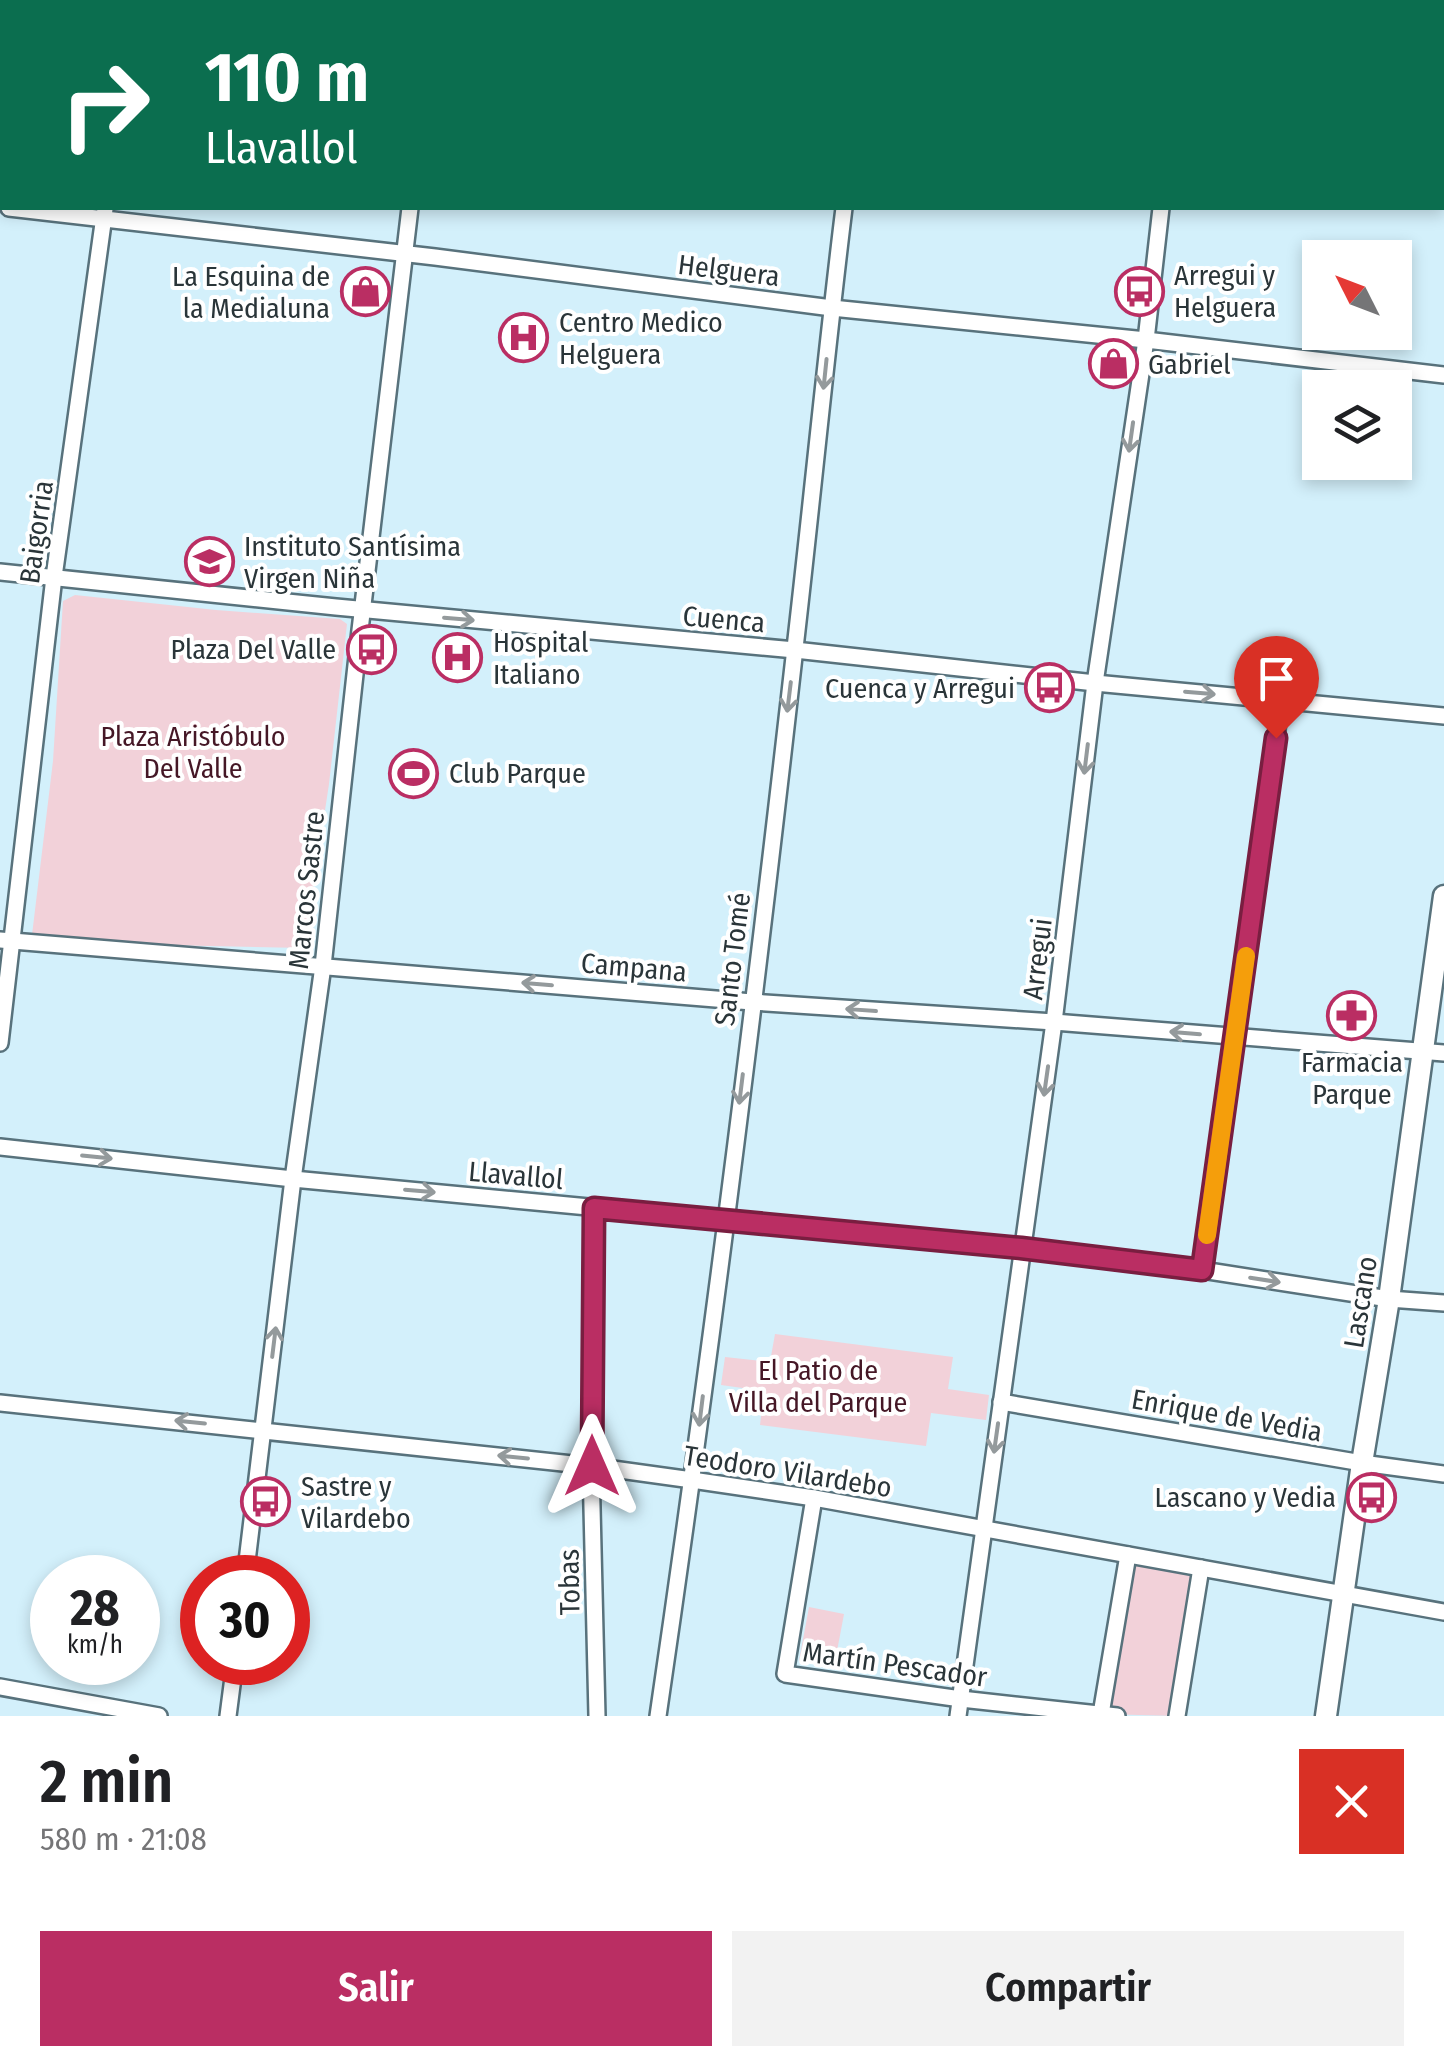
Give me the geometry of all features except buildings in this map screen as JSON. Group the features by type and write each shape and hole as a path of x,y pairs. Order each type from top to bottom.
{"street":[{"name":"Helguera","path":"65,210 105,212 832,308 1444,375"},
{"name":"Marcos Sastre","path":"248,1555 323,966 410,210"},
{"name":"Santo Tomé","path":"658,1716 752,1002 844,210"},
{"name":"Arregui","path":"960,1708 1054,1022 1094,683 1146,340 1161,210"},
{"name":"Baigorria","path":"0,1044 6,941 105,212"},
{"name":"Cuenca","path":"0,572 1444,716"},
{"path":"1202,1270 1282,700"},
{"name":"Lascano","path":"1326,1716 1444,896"},
{"name":"Campana","path":"6,941 1444,1054"},
{"name":"Llavallol","path":"0,1147 1021,1248 1202,1270 1389,1299 1444,1303"},
{"name":"Tobas","path":"594,1208 592,1466 597,1716"},
{"name":"Enrique de Vedia","path":"1001,1402 1444,1474"},
{"name":"Teodoro Vilardebo","path":"0,1403 692,1480 814,1498 1444,1612"},
{"name":"Martín Pescador","path":"814,1498 785,1674 960,1708 1109,1715"},
{"path":"1109,1715 1128,1555"},
{"path":"1177,1716 1201,1568"},
{"path":"228,1716 231,1685"},
{"path":"0,1687 159,1716"}],"green space":[{"name":"Plaza Aristóbulo Del Valle","path":"75,595 340,619 347,624 329,784 304,948 162,945 32,935 53,761 63,601"},
{"name":"El Patio de Villa del Parque","path":"775,1334 953,1357 948,1389 989,1395 986,1420 931,1413 926,1446 760,1425 764,1391 721,1385 725,1357 770,1362"},
{"path":"1128,1555 1201,1568 1177,1716 1101,1714"},
{"path":"809,1607 844,1614 834,1667 799,1661"}],"slow traffic":[{"path":"1207,1235 1246,956"}],"place":[{"name":"Arregui y Helguera","path":"1139,291"},
{"name":"La Esquina de la Medialuna","path":"365,292"},
{"name":"Centro Medico Helguera","path":"524,338"},
{"name":"Gabriel","path":"1113,364"},
{"name":"Instituto Santísima Virgen Niña","path":"209,562"},
{"name":"Plaza Del Valle","path":"371,649"},
{"name":"Hospital Italiano","path":"458,658"},
{"name":"Cuenca y Arregui","path":"1050,688"},
{"name":"Club Parque","path":"414,773"},
{"name":"Farmacia Parque","path":"1352,1015"},
{"name":"Lascano y Vedia","path":"1371,1497"},
{"name":"Sastre y Vilardebo","path":"266,1502"}],"route":[{"path":"592,1466 594,1208 1021,1248 1202,1270 1276,738"}]}
